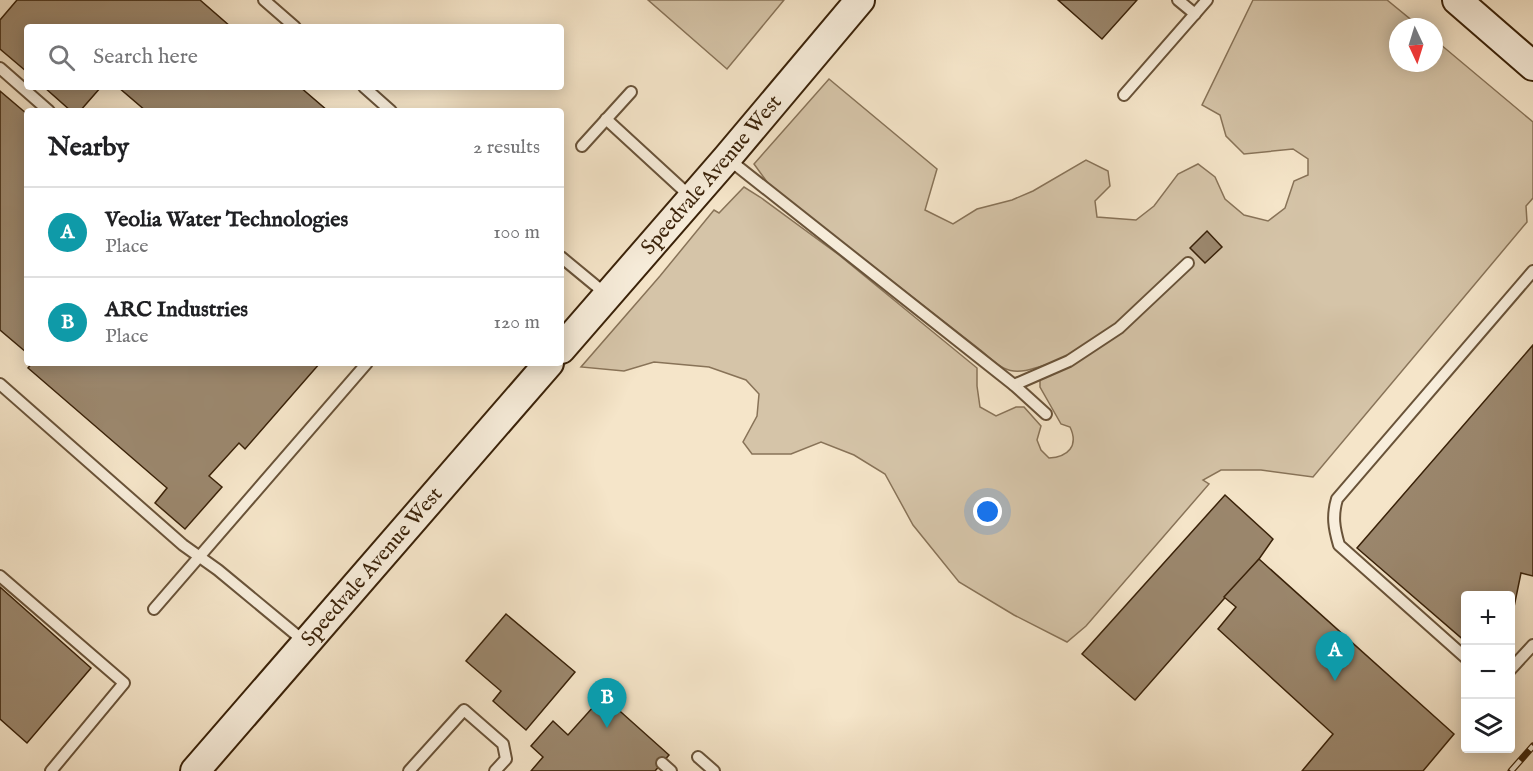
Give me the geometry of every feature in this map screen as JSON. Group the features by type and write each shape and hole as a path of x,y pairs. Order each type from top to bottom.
{"main road":[{"name":"Speedvale Avenue West","path":"564,346 860,0"},
{"path":"1457,0 1533,66"},
{"name":"Speedvale Avenue West","path":"195,771 546,366"}],"lane":[{"path":"264,0 292,24"},
{"path":"1178,0 1195,14"},
{"path":"1124,95 1207,0"},
{"path":"0,68 24,89"},
{"path":"25,90 46,108"},
{"path":"367,90 388,108"},
{"path":"582,146 631,92"},
{"path":"606,119 692,198"},
{"path":"727,158 1014,385 1046,414"},
{"path":"564,258 608,295"},
{"path":"1014,385 1069,361 1119,328 1188,263"},
{"path":"1461,654 1339,545 1334,525 1334,510 1337,499 1533,271"},
{"path":"154,609 364,366"},
{"path":"0,384 183,545 218,570 306,642"},
{"path":"0,576 124,683 51,771"},
{"path":"1515,664 1533,645"},
{"path":"409,771 464,710 503,744 506,759 495,771"},
{"path":"698,757 714,771"},
{"path":"662,763 671,771"}],"shaded area":[{"path":"648,0 784,0 727,69"},
{"path":"1253,0 1387,0 1409,18 1389,18 1389,72 1443,72 1443,47 1533,122 1533,198 1526,206 1527,222 1313,477 1261,470 1221,470 1203,480 1209,484 1086,626 1067,642 1014,615 959,582 913,525 885,474 854,455 821,442 791,454 752,454 743,442 757,416 759,394 746,380 709,367 654,362 624,371 581,367 714,210 719,213 744,187 839,255 977,368 980,407 996,416 1016,407 1024,407 1041,426 1037,440 1041,450 1049,458 1062,455 1072,445 1070,427 1061,424 1040,387 1040,378 1057,370 1048,364 1017,371 996,363 770,186 754,164 829,79 937,169 925,210 953,224 977,209 1012,200 1033,191 1086,160 1108,171 1110,186 1095,201 1097,217 1136,220 1154,206 1178,174 1198,164 1215,177 1225,199 1244,215 1268,221 1285,208 1294,181 1308,175 1308,159 1293,149 1244,154 1226,136 1220,115 1202,105"}],"building":[{"path":"17,0 200,0 228,24 24,24 24,69 0,49 0,20"},
{"path":"1058,0 1137,0 1102,39"},
{"path":"47,90 98,90 83,108 68,108"},
{"path":"122,90 304,90 324,108 142,108"},
{"path":"0,91 24,111 24,350 0,330"},
{"path":"1207,231 1222,247 1205,263 1190,248"},
{"path":"1533,345 1533,576 1521,573 1515,602 1515,591 1461,591 1461,638 1357,548"},
{"path":"30,366 317,366 245,449 239,443 209,476 222,487 185,529 155,503 167,488 28,368"},
{"path":"1225,495 1273,539 1259,559 1135,700 1082,654"},
{"path":"1259,559 1454,734 1423,771 1302,771 1333,734 1218,629 1236,607 1224,597"},
{"path":"0,587 91,668 27,743 0,719"},
{"path":"506,614 575,672 526,730 493,701 501,691 466,661"},
{"path":"603,696 669,755 655,771 531,771 543,757 531,746 553,721 568,735"}],"railway":[{"path":"1511,771 1533,746"}],"place":[{"name":"Veolia Water Technologies","path":"1335,681"},
{"name":"ARC Industries","path":"607,728"}]}
